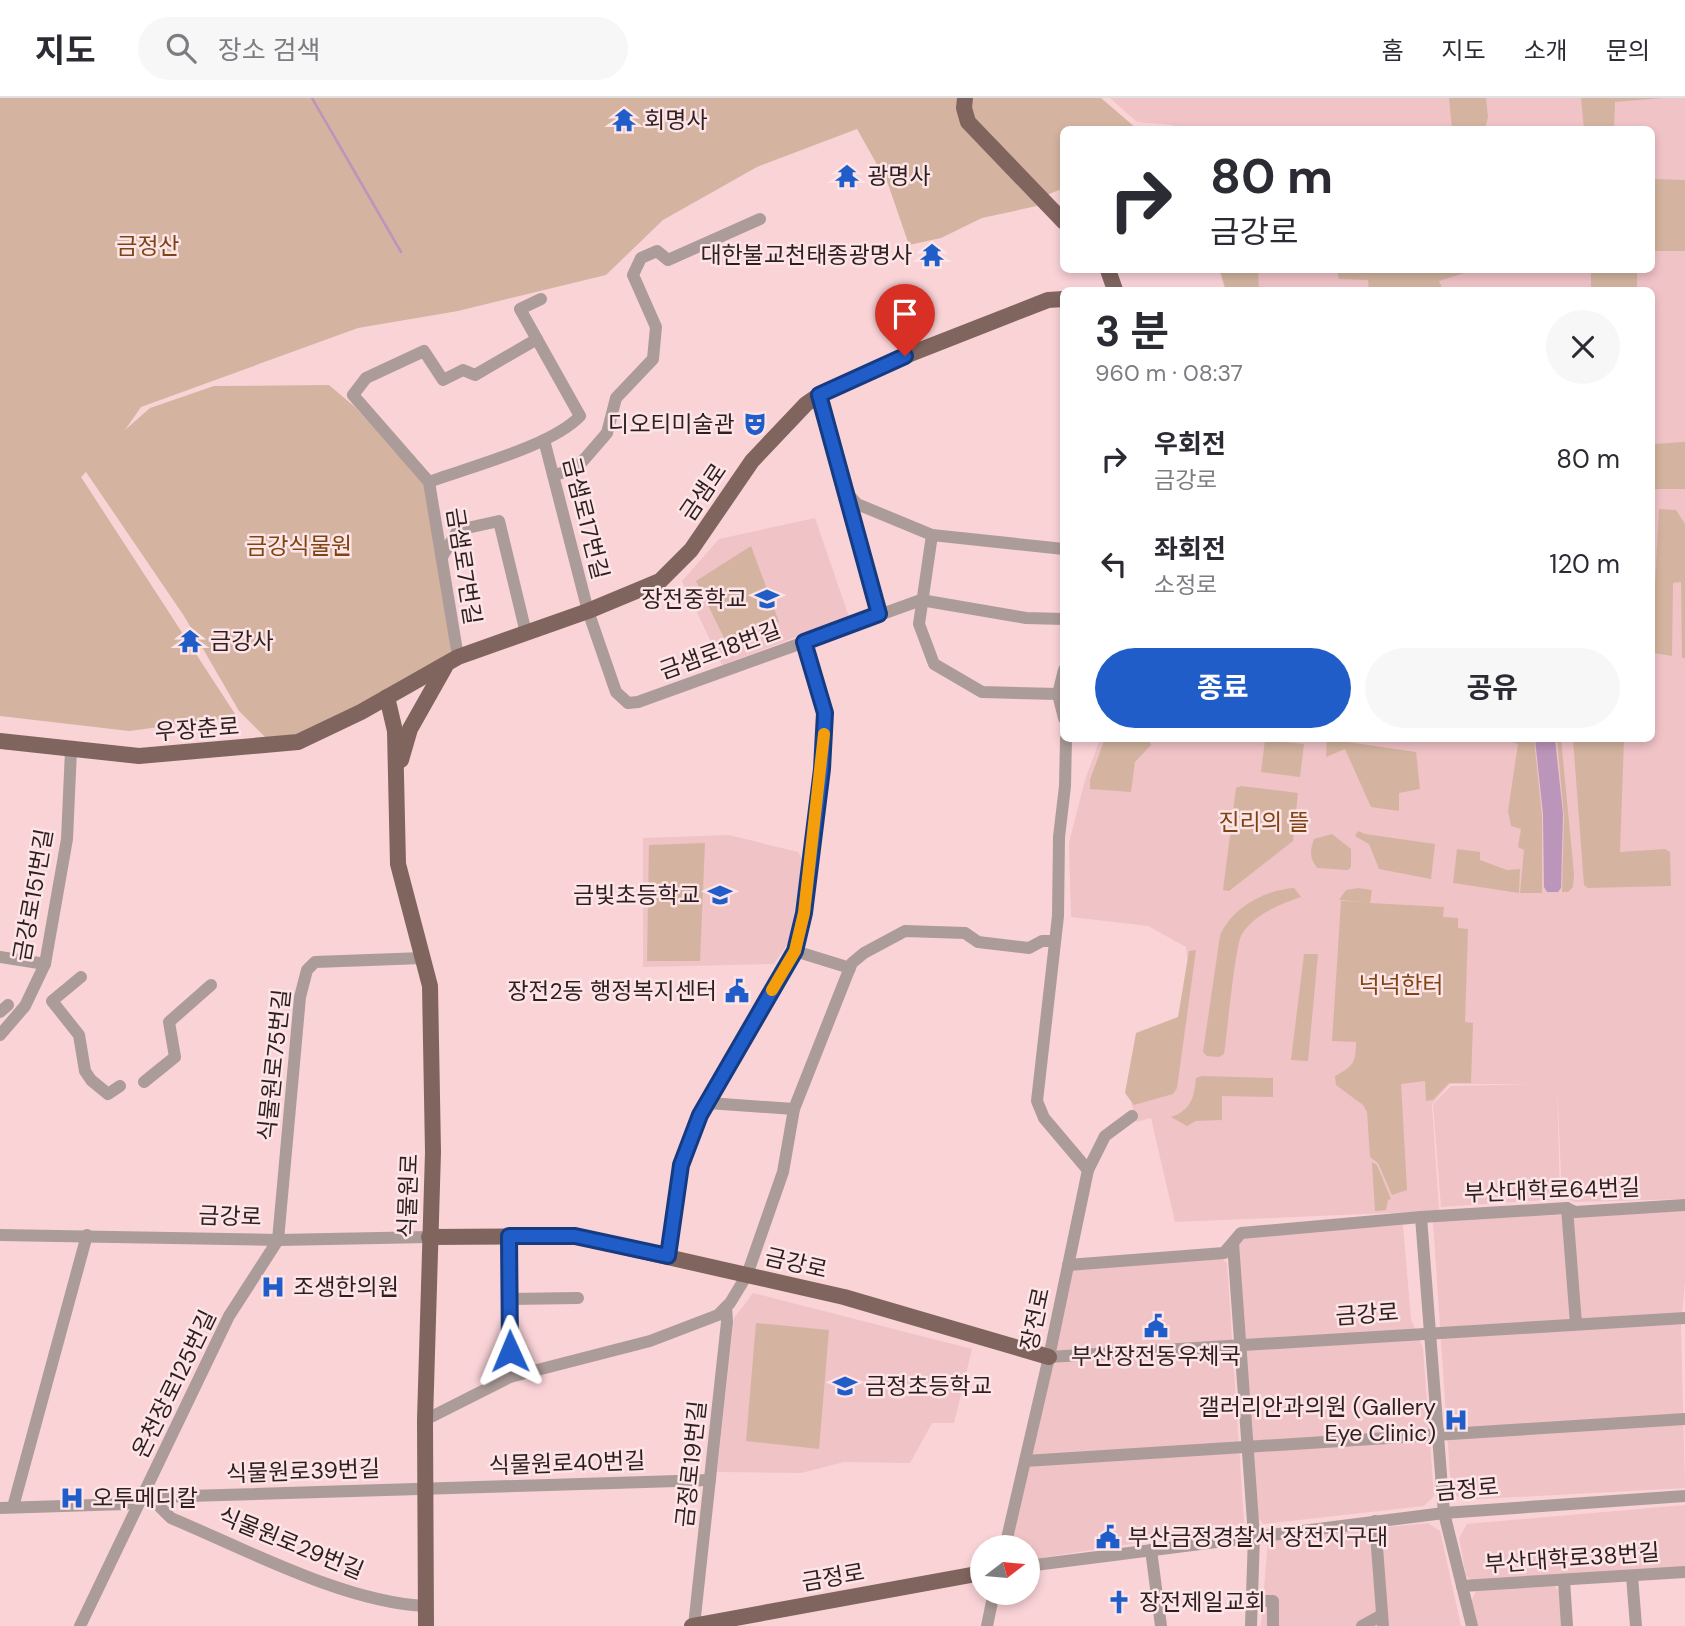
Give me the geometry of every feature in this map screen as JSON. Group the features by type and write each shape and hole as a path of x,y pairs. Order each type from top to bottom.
{"main road":[{"path":"965,98 964,112 968,122 1060,218"},
{"name":"금샘로","path":"387,697 452,661 588,611 660,581 691,550 751,461 806,404 819,395 939,343 1048,300 1060,299"},
{"name":"식물원로","path":"397,772 410,729 452,661"},
{"name":"식물원로","path":"387,697 395,731 398,864 430,986 433,1152 425,1420 426,1626"},
{"name":"우장춘로","path":"0,741 139,756 298,742 387,697"},
{"name":"금강로","path":"429,1237 575,1236 844,1297 1049,1357"},
{"name":"금정로","path":"693,1626 970,1575"}],"street":[{"path":"553,475 575,470 607,433 616,398 653,359 656,327 634,275 641,258 657,251 668,260 760,219"},
{"name":"금샘로17번길","path":"541,299 520,309 580,416 571,426 544,440 588,611"},
{"name":"금샘로7번길","path":"452,661 442,557 429,482 353,395 366,378 424,351 443,380 463,370 475,375 537,339"},
{"path":"819,395 879,614"},
{"name":"금샘로7번길","path":"429,482 544,440"},
{"path":"847,493 857,504 932,535 1060,549"},
{"path":"442,557 458,530 499,521 526,633"},
{"path":"932,535 919,624 934,664 982,692 1058,694"},
{"name":"금샘로18번길","path":"588,611 616,692 628,703 638,702 921,600 1026,618 1060,619"},
{"path":"668,1256 681,1165 700,1115 795,951 804,913 822,769 825,713 804,642"},
{"path":"1060,686 1060,702"},
{"path":"1066,742 1055,941 1037,1101 1045,1118 1088,1170"},
{"name":"금강로151번길","path":"0,1035 25,1006 45,964 67,839 71,750"},
{"path":"425,1420 510,1377 650,1342 718,1315 726,1307 747,1275 783,1172 794,1109 850,968 864,953 905,930 965,933 978,942 1029,948 1042,940 1055,941"},
{"path":"795,951 850,968"},
{"path":"0,957 45,964"},
{"name":"식물원로75번길","path":"278,1240 300,997 306,970 315,962 422,958"},
{"path":"82,977 52,1001 79,1035 83,1048 82,1060 91,1080 108,1094 120,1086"},
{"path":"144,1082 175,1057 169,1022 211,985"},
{"path":"708,1103 794,1109"},
{"name":"장전로","path":"1008,1535 1088,1170 1105,1136 1132,1116"},
{"name":"부산대학로64번길","path":"1068,1265 1224,1253 1241,1233 1421,1217 1567,1208 1575,1212 1685,1205"},
{"path":"1567,1208 1576,1324"},
{"path":"1421,1217 1444,1513 1472,1626"},
{"name":"금강로","path":"0,1235 278,1240 429,1237"},
{"path":"7,1508 87,1236"},
{"path":"509,1236 510,1377"},
{"name":"온천장로125번길","path":"80,1626 146,1499 229,1316 278,1240"},
{"path":"1233,1243 1254,1536 1251,1626"},
{"path":"510,1299 578,1298"},
{"name":"금정로19번길","path":"693,1626 727,1322 726,1307"},
{"name":"금강로","path":"1049,1357 1685,1318"},
{"path":"1026,1461 1685,1419"},
{"name":"식물원로40번길","path":"425,1488 710,1480"},
{"name":"식물원로39번길","path":"7,1508 127,1504 146,1499 425,1488"},
{"name":"금정로","path":"1040,1564 1444,1513 1685,1496"},
{"name":"식물원로29번길","path":"146,1499 171,1518 341,1590 408,1605 426,1606"},
{"path":"1362,1626 1383,1620 1375,1521"},
{"path":"1151,1550 1161,1626"},
{"name":"부산대학로38번길","path":"1462,1586 1685,1573"},
{"path":"1632,1576 1636,1626"},
{"path":"1564,1580 1567,1626"},
{"path":"1252,1601 1273,1601 1273,1626"},
{"path":"987,1626 991,1605"}],"shaded area":[{"path":"1110,98 1685,98 1685,1199 1575,1202 1562,1197 1557,1083 1560,1199 1441,1207 1433,1104 1451,1086 1531,1084 1450,1084 1432,1104 1439,1211 1175,1222 1151,1118 1136,1122 1128,1089 1180,1022 1189,975 1186,947 1148,926 1071,917 1069,843 1085,780 1099,742 1655,742 1655,287 1224,287 1220,273 1655,273 1655,126 1172,126 1137,122"},
{"name":"장전중학교","path":"815,518 849,617 722,665 682,581 719,539"},
{"path":"1535,742 1555,742 1563,814 1561,888 1558,892 1547,892 1544,887 1543,814"},
{"name":"금빛초등학교","path":"729,835 798,852 803,860 789,942 774,964 643,967 643,838"},
{"path":"1685,1209 1685,1281 1681,1327 1685,1488 1462,1500 1451,1491 1433,1221"},
{"path":"1403,1225 1411,1319 1423,1348 1434,1496 1424,1506 1264,1524 1257,1517 1237,1242 1244,1235"},
{"path":"1220,1257 1227,1263 1244,1522 1241,1527 1040,1558 1040,1535 1014,1535 1071,1268"},
{"name":"금정초등학교","path":"753,1293 972,1349 954,1423 932,1423 910,1463 844,1462 801,1473 717,1472 734,1318"},
{"path":"1685,1505 1685,1569 1472,1581 1466,1576 1459,1538 1467,1524"},
{"path":"1428,1523 1440,1531 1461,1626 1261,1626 1268,1539"},
{"path":"1553,1584 1559,1591 1562,1626 1476,1626 1471,1602 1476,1591"}],"green space":[{"name":"금정산","path":"0,98 962,98 961,105 1037,206 982,218 941,238 909,245 888,184 857,129 757,167 663,220 606,275 458,311 358,328 141,407 125,430 150,408 214,386 329,385 355,407 424,484 451,650 446,665 275,747 239,711 184,616 86,472 81,477 237,717 129,731 0,716"},
{"path":"969,98 1101,98 1134,126 1060,126 1060,190 1042,197 968,118"},
{"path":"1449,98 1486,98 1488,117 1486,126 1452,126"},
{"path":"1581,98 1663,98 1615,102 1614,126 1584,126"},
{"path":"1655,179 1685,180 1685,251 1655,251"},
{"path":"1221,273 1258,273 1259,287 1225,287"},
{"path":"1338,273 1464,273 1439,281 1442,287 1369,287 1368,280 1339,279"},
{"path":"1591,273 1637,273 1637,287 1591,287"},
{"path":"1685,442 1685,489 1655,489 1655,444"},
{"path":"1659,509 1676,510 1685,524 1685,658 1682,658 1681,582 1673,583 1672,656 1655,653"},
{"path":"751,546 779,622 724,638 696,581"},
{"path":"1104,742 1150,742 1151,745 1135,762 1131,792 1090,789 1090,780"},
{"path":"1265,742 1304,744 1300,777 1261,772"},
{"path":"1327,742 1348,742 1416,752 1420,789 1399,793 1399,811 1371,807 1345,749 1326,757"},
{"path":"1512,742 1534,742 1542,817 1542,893 1520,893 1524,850 1518,847 1521,829 1511,826 1508,811 1518,744"},
{"path":"1557,742 1561,742 1574,874 1573,887 1568,892 1562,892 1564,817"},
{"path":"1573,742 1624,742 1620,852 1665,849 1670,852 1671,886 1588,888 1584,885"},
{"name":"진리의 뜰","path":"1241,786 1298,793 1293,841 1229,891 1223,890 1236,788"},
{"path":"1358,831 1435,844 1431,879 1379,869 1369,844 1355,836"},
{"path":"1332,834 1351,849 1351,867 1348,870 1317,868 1311,857 1314,839"},
{"path":"705,843 700,961 647,961 649,845"},
{"path":"1457,849 1480,852 1480,860 1507,870 1520,869 1519,893 1453,883"},
{"path":"1294,888 1301,897 1261,915 1242,934 1234,972 1224,1054 1219,1057 1207,1056 1203,1052 1220,936 1225,926 1250,902 1272,892"},
{"name":"넉넉한터","path":"1346,890 1372,890 1370,903 1444,907 1443,917 1458,918 1458,928 1468,929 1465,1022 1473,1023 1471,1083 1449,1083 1433,1100 1426,1101 1425,1081 1401,1084 1407,1190 1392,1195 1378,1163 1370,1157 1367,1112 1363,1105 1336,1085 1335,1076 1350,1066 1355,1055 1356,1042 1332,1041 1341,901 1366,902 1339,900"},
{"path":"1196,950 1177,1088 1173,1094 1134,1105 1125,1093 1136,1033 1178,1017 1189,951"},
{"path":"1304,954 1318,954 1308,1061 1291,1060"},
{"path":"1196,1078 1273,1078 1273,1097 1222,1096 1222,1120 1196,1121 1187,1126 1171,1117 1187,1107"},
{"path":"1372,1162 1377,1165 1391,1199 1388,1200 1386,1210 1375,1211"},
{"path":"756,1323 829,1330 819,1449 746,1441"}],"waterway":[{"path":"312,98 401,252"}],"slow traffic":[{"path":"772,990 795,951 804,913 824,734"}],"place":[{"name":"회명사","path":"624,120"},
{"name":"광명사","path":"847,176"},
{"name":"대한불교천태종광명사","path":"932,255"},
{"name":"디오티미술관","path":"755,424"},
{"name":"장전중학교","path":"767,599"},
{"name":"금강사","path":"190,641"},
{"name":"금빛초등학교","path":"720,895"},
{"name":"장전2동 행정복지센터","path":"737,991"},
{"name":"조생한의원","path":"273,1287"},
{"name":"부산장전동우체국","path":"1156,1326"},
{"name":"금정초등학교","path":"845,1386"},
{"name":"갤러리안과의원 (Gallery Eye Clinic)","path":"1456,1420"},
{"name":"오투메디칼","path":"72,1498"},
{"name":"부산금정경찰서 장전지구대","path":"1108,1537"},
{"name":"장전제일교회","path":"1119,1602"}],"route":[{"path":"510,1351 509,1236 575,1236 668,1256 681,1165 700,1115 795,951 804,913 822,769 825,713 804,642 879,614 819,395 905,356"}],"park label":[{"name":"금강식물원","path":"299,546"}]}
